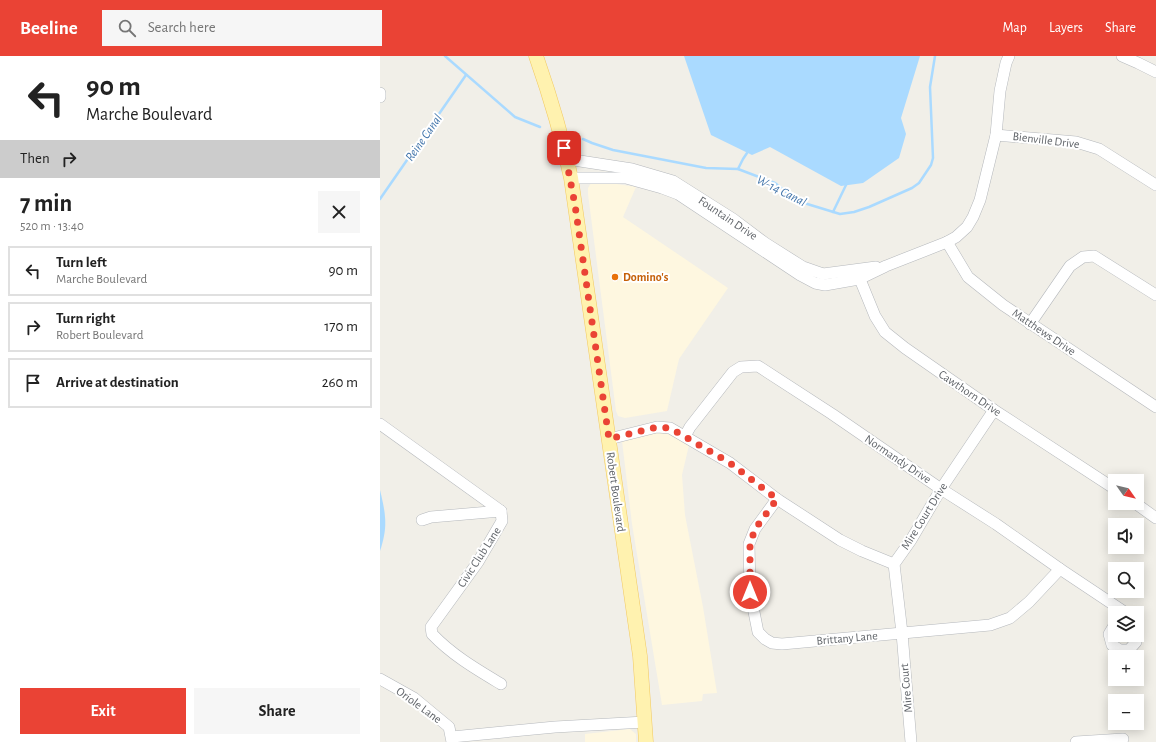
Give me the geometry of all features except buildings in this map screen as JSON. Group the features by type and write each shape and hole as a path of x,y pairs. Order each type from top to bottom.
{"main road":[{"name":"Robert Boulevard","path":"536,56 551,98 571,178 640,656 646,722 646,742"}],"street":[{"name":"Fountain Drive","path":"567,159 631,174 673,181 733,219 773,253 803,267 823,274 857,274 886,266 947,242 956,237 967,227 980,200 996,134 1000,91 1009,56"},
{"path":"1122,56 1138,62 1156,72"},
{"name":"Bienville Drive","path":"996,134 1082,143 1099,149 1156,185"},
{"name":"Fountain Drive","path":"571,178 631,174"},
{"name":"Matthews Drive","path":"947,242 968,277 1003,305 1156,407"},
{"path":"1030,324 1070,266 1083,257 1094,256 1156,295"},
{"name":"Cawthorn Drive","path":"857,274 875,316 885,332 905,348 994,410 1108,484"},
{"name":"Normandy Drive","path":"685,436 690,427 733,372 741,367 758,366 832,414 941,489 996,524 1116,606"},
{"name":"Mire Court Drive","path":"894,564 941,489 994,410"},
{"name":"Civic Club Lane","path":"380,424 501,510 502,521 478,562 431,627 432,634 446,648 480,672 501,684"},
{"path":"609,439 657,427 670,428 730,463 777,499 840,540 894,564 902,633"},
{"name":"Brittany Lane","path":"777,499 755,529 750,544 750,592 758,632 772,643 782,644 990,625 1010,618 1029,602 1060,569"},
{"path":"1144,509 1156,518"},
{"path":"422,520 431,517 501,510"},
{"name":"Mire Court","path":"902,633 911,742"},
{"path":"1111,642 1120,650 1129,650 1136,642"},
{"name":"Oriole Lane","path":"380,679 414,698 449,727 452,740"},
{"path":"452,740 555,727 646,722"},
{"path":"1076,742 1123,739"}],"shaded area":[{"path":"597,181 636,187 623,217 728,288 679,359 667,411 625,418 618,416 616,411 588,194 588,188 591,183"},
{"path":"656,431 668,431 689,445 682,475 685,515 703,607 717,693 703,694 702,701 662,705 632,524 622,441"},
{"path":"630,729 636,734 636,742 585,742 585,734"}],"water":[{"path":"684,56 920,56 901,118 906,134 899,158 863,183 841,186 770,147 752,155 711,135"},
{"path":"380,490 384,507 385,528 383,543 380,551"}],"waterway":[{"name":"W-14 Canal","path":"445,56 515,117 540,127"},
{"name":"W-14 Canal","path":"583,139 613,150 706,168 738,169 775,183 791,196 804,203 840,214 854,212 912,188 919,183 931,165 933,158 930,87 935,56"},
{"name":"Reine Canal","path":"380,199 466,75"},
{"path":"738,169 747,153"},
{"path":"833,212 846,185"}],"place":[{"name":"Domino's","path":"615,277"}],"route":[{"path":"564,148 571,178 609,439 657,427 670,428 730,463 777,499 755,529 750,544 750,592"}]}
